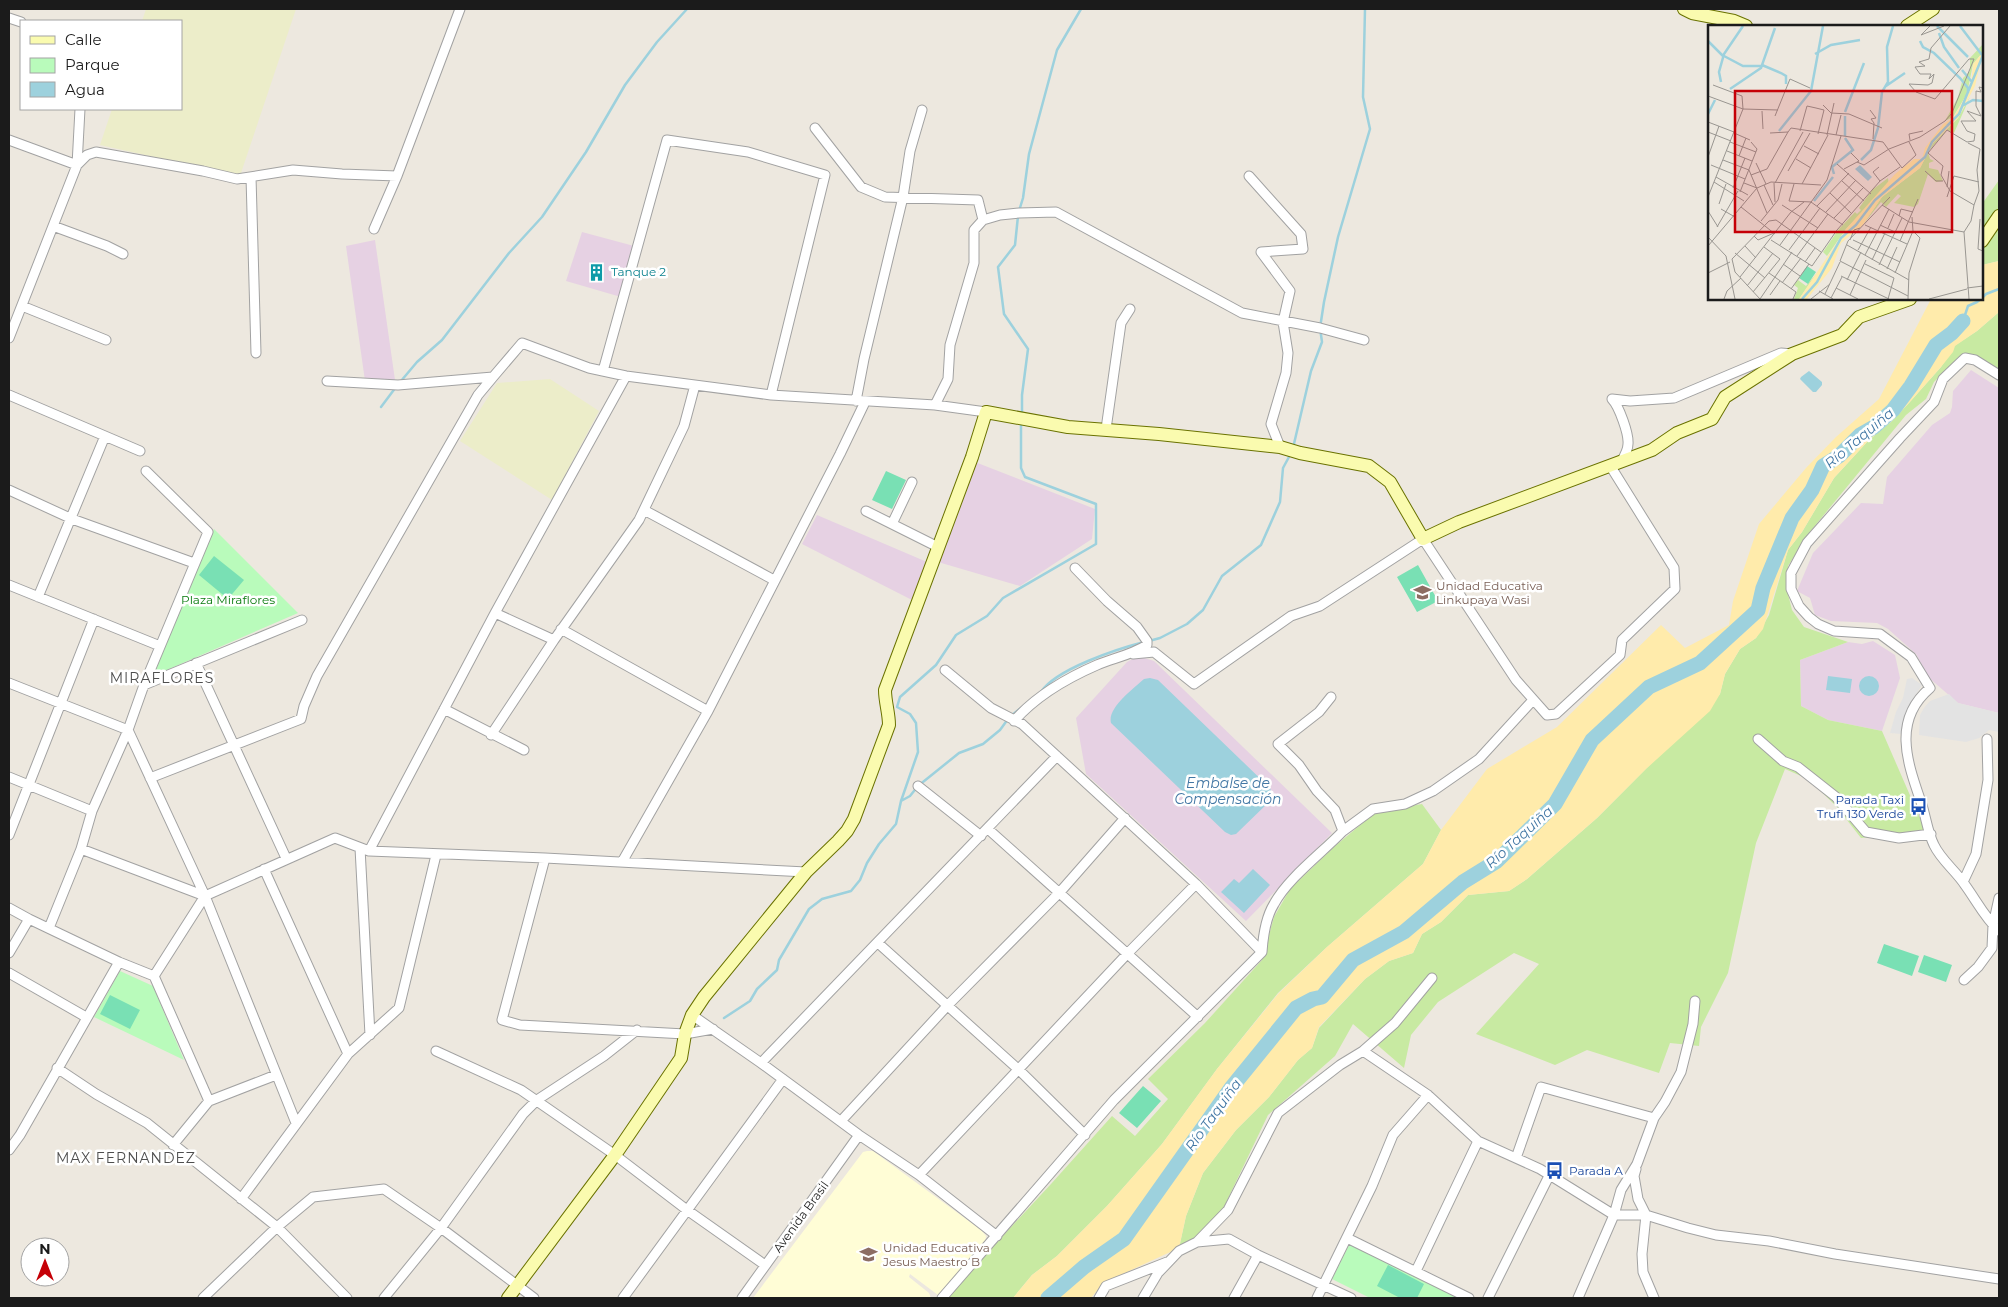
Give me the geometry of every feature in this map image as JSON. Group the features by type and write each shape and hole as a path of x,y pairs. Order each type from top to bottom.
{"street":[{"path":"374,229 397,176 460,9"},
{"path":"1684,9 1692,13 1734,21 1744,25"},
{"path":"1909,25 1933,9"},
{"path":"9,338 77,165 80,110"},
{"path":"622,862 708,711 840,454 861,401 864,359 902,197 910,151 922,110"},
{"path":"815,128 861,187 886,197 978,200 983,220"},
{"path":"9,140 77,165"},
{"path":"603,371 667,140 748,152 825,175 771,395"},
{"path":"77,165 87,155 96,152 237,179 293,170 397,176"},
{"path":"1249,176 1300,234 1303,248 1261,252 1290,291 1282,322 1288,354 1286,373 1271,424 1280,447"},
{"path":"251,178 256,353"},
{"path":"935,405 948,379 950,345 974,263 974,230 983,220 1000,215 1056,212 1242,313 1320,328 1364,340"},
{"path":"1983,240 1999,216"},
{"path":"53,226 123,254"},
{"path":"1014,721 1025,709 1066,680 1099,664 1133,654 1154,652 1194,684 1290,616 1320,606 1423,539 1460,522 1652,450 1677,433 1712,419 1725,397 1792,354 1842,335 1859,316 1907,300"},
{"path":"22,306 106,340"},
{"path":"1106,429 1121,323 1130,309"},
{"path":"150,778 301,719 304,706 326,660 478,395 522,343 589,368 626,376 771,395 935,405 1068,427 1106,429 1280,447 1300,453 1368,466 1390,482 1423,539 1516,680 1547,715 1556,714 1620,655 1622,640 1675,589 1674,568 1616,465"},
{"path":"1616,465 1625,456 1628,443 1622,418 1616,403 1612,399 1630,401 1674,398 1781,353 1792,354"},
{"path":"1996,928 1934,845 1911,772 1905,746 1911,714 1919,698 1930,688 1912,657 1880,634 1834,631 1814,620 1799,606 1792,589 1791,572 1806,543 1934,402 1943,379 1958,363 1965,358 1975,360 1999,375"},
{"path":"370,1034 364,850 444,710 495,613 626,376"},
{"path":"327,381 398,385 493,377"},
{"path":"491,735 554,640 639,520 684,426 695,385"},
{"path":"9,395 140,450"},
{"path":"508,1298 614,1155 681,1058 685,1034 692,1015 716,981 806,872 838,841 854,819 889,725 889,714 884,690 986,412"},
{"path":"38,597 106,436"},
{"path":"49,928 81,849 92,811 128,730 144,685 208,532 146,471"},
{"path":"892,524 912,482"},
{"path":"9,490 72,519 194,563"},
{"path":"644,510 774,580"},
{"path":"866,511 938,547"},
{"path":"1075,568 1107,601 1138,627 1145,637 1147,645 1133,654"},
{"path":"9,585 160,646"},
{"path":"495,613 554,640"},
{"path":"9,836 94,620"},
{"path":"144,685 302,620"},
{"path":"561,630 708,711"},
{"path":"196,664 286,858"},
{"path":"945,670 991,708 1022,724 1196,884 1262,952"},
{"path":"9,683 128,730 204,896 296,1123"},
{"path":"1331,698 1319,712 1278,744 1299,765 1317,791 1335,810 1342,831"},
{"path":"942,1298 1114,1100 1262,952 1263,939 1272,906 1281,892 1342,831 1373,809 1405,804 1433,790 1479,759 1533,700"},
{"path":"444,710 524,750"},
{"path":"1758,739 1782,760 1798,767 1836,797 1866,832 1899,838 1931,834"},
{"path":"1963,882 1976,854 1988,780 1987,739"},
{"path":"761,1063 1057,756"},
{"path":"9,777 92,811"},
{"path":"918,786 981,836"},
{"path":"840,1121 948,1005 1060,892 1125,818"},
{"path":"988,829 1198,1017"},
{"path":"154,976 204,896 286,858 335,838 364,850 806,872"},
{"path":"81,849 204,896"},
{"path":"241,1199 348,1054 400,1008 436,855"},
{"path":"545,858 502,1020 520,1025 685,1034 714,1029"},
{"path":"264,868 348,1054"},
{"path":"919,1175 1196,884"},
{"path":"1964,980 1978,967 1992,948 1999,898"},
{"path":"9,908 119,962 154,976 209,1101"},
{"path":"9,954 29,919"},
{"path":"878,943 948,1005 1085,1135"},
{"path":"9,1150 20,1135 119,962"},
{"path":"9,973 86,1018"},
{"path":"1143,1298 1158,1273 1179,1251 1197,1242 1228,1210 1278,1113 1340,1065 1363,1052 1395,1023 1432,978"},
{"path":"1653,1297 1643,1272 1642,1254 1646,1215 1638,1199 1634,1176 1654,1118 1681,1072 1693,1024 1695,1001"},
{"path":"692,1015 859,1135 919,1175 997,1236"},
{"path":"384,1298 441,1228 523,1114 537,1100 604,1056 638,1030"},
{"path":"436,1051 520,1090 537,1100 687,1210 766,1265"},
{"path":"1363,1052 1428,1095 1478,1141 1540,1169 1614,1214 1646,1215 1688,1228 1716,1234 1999,1279"},
{"path":"57,1068 96,1094 147,1123 277,1227 347,1298"},
{"path":"173,1145 209,1101 276,1075"},
{"path":"623,1298 783,1079"},
{"path":"1516,1158 1541,1087 1654,1118"},
{"path":"1317,1298 1372,1186 1393,1135 1428,1095"},
{"name":"Avenida Brasil","path":"742,1298 859,1135"},
{"path":"1416,1270 1478,1141"},
{"path":"1578,1298 1614,1214 1621,1190 1637,1164"},
{"path":"1488,1298 1549,1176"},
{"path":"203,1298 277,1227 313,1197 384,1189 441,1228 534,1298"},
{"path":"1347,1238 1416,1270 1469,1298"},
{"path":"1197,1242 1229,1239 1258,1255 1351,1298"},
{"path":"1234,1298 1258,1255"},
{"path":"1098,1298 1106,1286 1170,1261"}],"shaded area":[{"path":"582,232 634,246 621,297 566,281"},
{"path":"375,240 395,380 365,381 346,246"},
{"path":"1971,370 1999,388 1999,713 1958,703 1928,677 1916,654 1888,629 1877,623 1831,621 1815,615 1810,598 1797,591 1813,553 1861,503 1883,504 1887,477 1932,425 1950,413 1953,391"},
{"path":"975,462 1095,509 1092,539 1020,586 938,562"},
{"path":"817,515 927,562 912,600 802,544"},
{"path":"1873,641 1895,655 1900,678 1882,731 1828,720 1801,706 1800,660 1848,642 1862,644"},
{"path":"1138,656 1154,661 1332,833 1246,921 1086,774 1076,718 1127,662"},
{"path":"1912,678 1922,685 1907,713 1902,734 1890,733 1896,712 1903,698 1907,679"},
{"path":"1949,694 1958,703 1999,713 1999,732 1989,730 1979,738 1966,742 1919,735 1920,715 1924,708 1930,701"},
{"path":"873,1151 981,1230 986,1236 985,1243 938,1295 910,1274 909,1277 929,1293 931,1298 753,1298 863,1152"}],"green space":[{"path":"146,9 296,9 240,176 100,145 112,110 182,110 182,20 142,20"},
{"path":"1999,180 1999,261 1983,265 1983,203"},
{"path":"1999,312 1999,371 1966,353 1958,358 1934,382 1926,399 1906,415 1809,533 1788,566 1788,594 1792,610 1804,627 1848,642 1800,660 1801,706 1828,720 1882,731 1926,832 1861,838 1836,806 1808,779 1785,769 1756,843 1728,973 1701,1027 1699,1046 1670,1043 1659,1073 1587,1050 1555,1065 1476,1034 1539,964 1514,953 1438,1002 1411,1035 1404,1068 1353,1024 1335,1056 1268,1115 1222,1211 1193,1241 1179,1248 1186,1216 1203,1173 1236,1130 1269,1097 1298,1060 1312,1048 1319,1028 1365,979 1389,961 1413,953 1422,934 1441,922 1468,895 1509,891 1527,879 1597,818 1720,694 1725,674 1740,649 1756,638 1769,615 1788,550 1802,532 1834,478 1868,441 1892,421 1909,403 1941,367 1954,346 1977,331"},
{"path":"550,379 599,411 552,500 460,441 497,383"},
{"path":"886,471 906,480 892,509 872,500"},
{"name":"Plaza Miraflores","path":"214,529 298,613 153,676"},
{"path":"214,556 244,580 228,599 199,575"},
{"path":"1418,565 1438,601 1417,612 1397,577"},
{"path":"1422,804 1441,830 1423,864 1327,947 1278,993 1217,1069 1162,1144 1107,1206 1057,1256 1032,1275 1013,1298 948,1298 962,1280 1112,1116 1135,1136 1168,1099 1148,1079 1205,1023 1262,960 1274,917 1290,889 1335,846 1376,812"},
{"path":"1884,944 1919,956 1912,976 1877,963"},
{"path":"1924,955 1952,965 1946,982 1918,972"},
{"path":"120,971 153,986 184,1060 94,1017"},
{"path":"110,995 140,1010 130,1029 100,1014"},
{"path":"1143,1086 1161,1101 1137,1128 1119,1113"},
{"path":"1350,1243 1461,1298 1370,1298 1332,1279"},
{"path":"1388,1265 1424,1284 1417,1298 1400,1298 1377,1286"}],"sand":[{"path":"1999,261 1999,312 1977,331 1955,346 1953,352 1941,367 1909,403 1892,421 1868,441 1834,478 1802,532 1788,550 1763,629 1756,638 1740,649 1725,674 1720,694 1710,711 1646,769 1597,818 1527,879 1509,891 1468,895 1441,922 1422,934 1413,953 1389,961 1365,979 1319,1027 1312,1048 1298,1060 1269,1097 1236,1130 1203,1173 1186,1216 1179,1248 1103,1283 1091,1298 1013,1298 1032,1275 1057,1256 1107,1206 1162,1144 1217,1069 1278,994 1327,947 1423,864 1441,830 1487,769 1557,727 1661,625 1685,648 1729,625 1733,601 1759,524 1806,468 1836,437 1879,399 1930,301 1983,300 1983,265"}],"water":[{"path":"1809,371 1822,382 1822,385 1816,392 1813,392 1800,379"},
{"path":"1828,676 1852,679 1850,693 1826,690"},
{"path":"1869,676 1876,679 1879,686 1876,693 1869,696 1862,693 1859,686 1862,679"},
{"name":"Embalse de Compensación","path":"1144,679 1158,680 1270,788 1271,800 1236,834 1231,835 1225,832 1111,723 1113,711 1122,699"},
{"path":"1253,869 1270,885 1244,913 1221,892 1234,879 1239,883"}],"waterway":[{"path":"401,381 417,362 442,340 509,253 542,217 586,152 625,85 657,42 687,9"},
{"path":"1019,211 1023,198 1029,154 1057,50 1081,9"},
{"path":"1293,448 1311,371 1322,342 1320,328 1338,237 1370,129 1363,97 1365,9"},
{"path":"1018,216 1015,245 998,267 1004,314 1028,349 1022,395 1022,413"},
{"name":"Río Taquiña","path":"1983,297 1999,289"},
{"name":"Río Taquiña","path":"1963,321 1968,306 1980,300"},
{"name":"Río Taquiña","path":"1048,1298 1084,1267 1124,1239 1231,1088 1296,1008 1313,999 1322,997 1353,960 1404,932 1463,882 1497,861 1555,804 1592,740 1649,687 1700,663 1758,610 1763,588 1792,518 1812,490 1823,466 1839,456 1860,435 1874,427 1893,410 1911,386 1936,345 1952,333 1963,321"},
{"path":"381,407 396,387"},
{"path":"901,801 918,752 916,723 910,714 897,707 900,697 936,665 956,635 987,616 1003,598 1096,544 1096,504 1025,477 1021,468 1021,425"},
{"path":"1149,641 1160,638 1187,624 1203,610 1222,576 1261,545 1280,502 1283,468 1290,455"},
{"path":"1041,692 1060,675 1073,668 1104,655 1144,642"},
{"path":"1012,715 1021,708"},
{"path":"724,1018 750,1001 757,989 777,970 779,960 809,909 822,899 851,891 860,880 867,863 879,844 896,824 901,801 910,796 918,786 959,753 983,744 1000,730 1008,719"}],"place":[{"name":"Tanque 2","path":"597,272"},
{"name":"Unidad Educativa Linkupaya Wasi","path":"1422,593"},
{"name":"Parada Taxi Trufi 130 Verde","path":"1918,807"},
{"name":"Parada A","path":"1555,1171"},
{"name":"Unidad Educativa Jesus Maestro B","path":"869,1255"}],"district":[{"name":"MIRAFLORES","path":"162,678"},
{"name":"MAX FERNANDEZ","path":"126,1158"}]}
